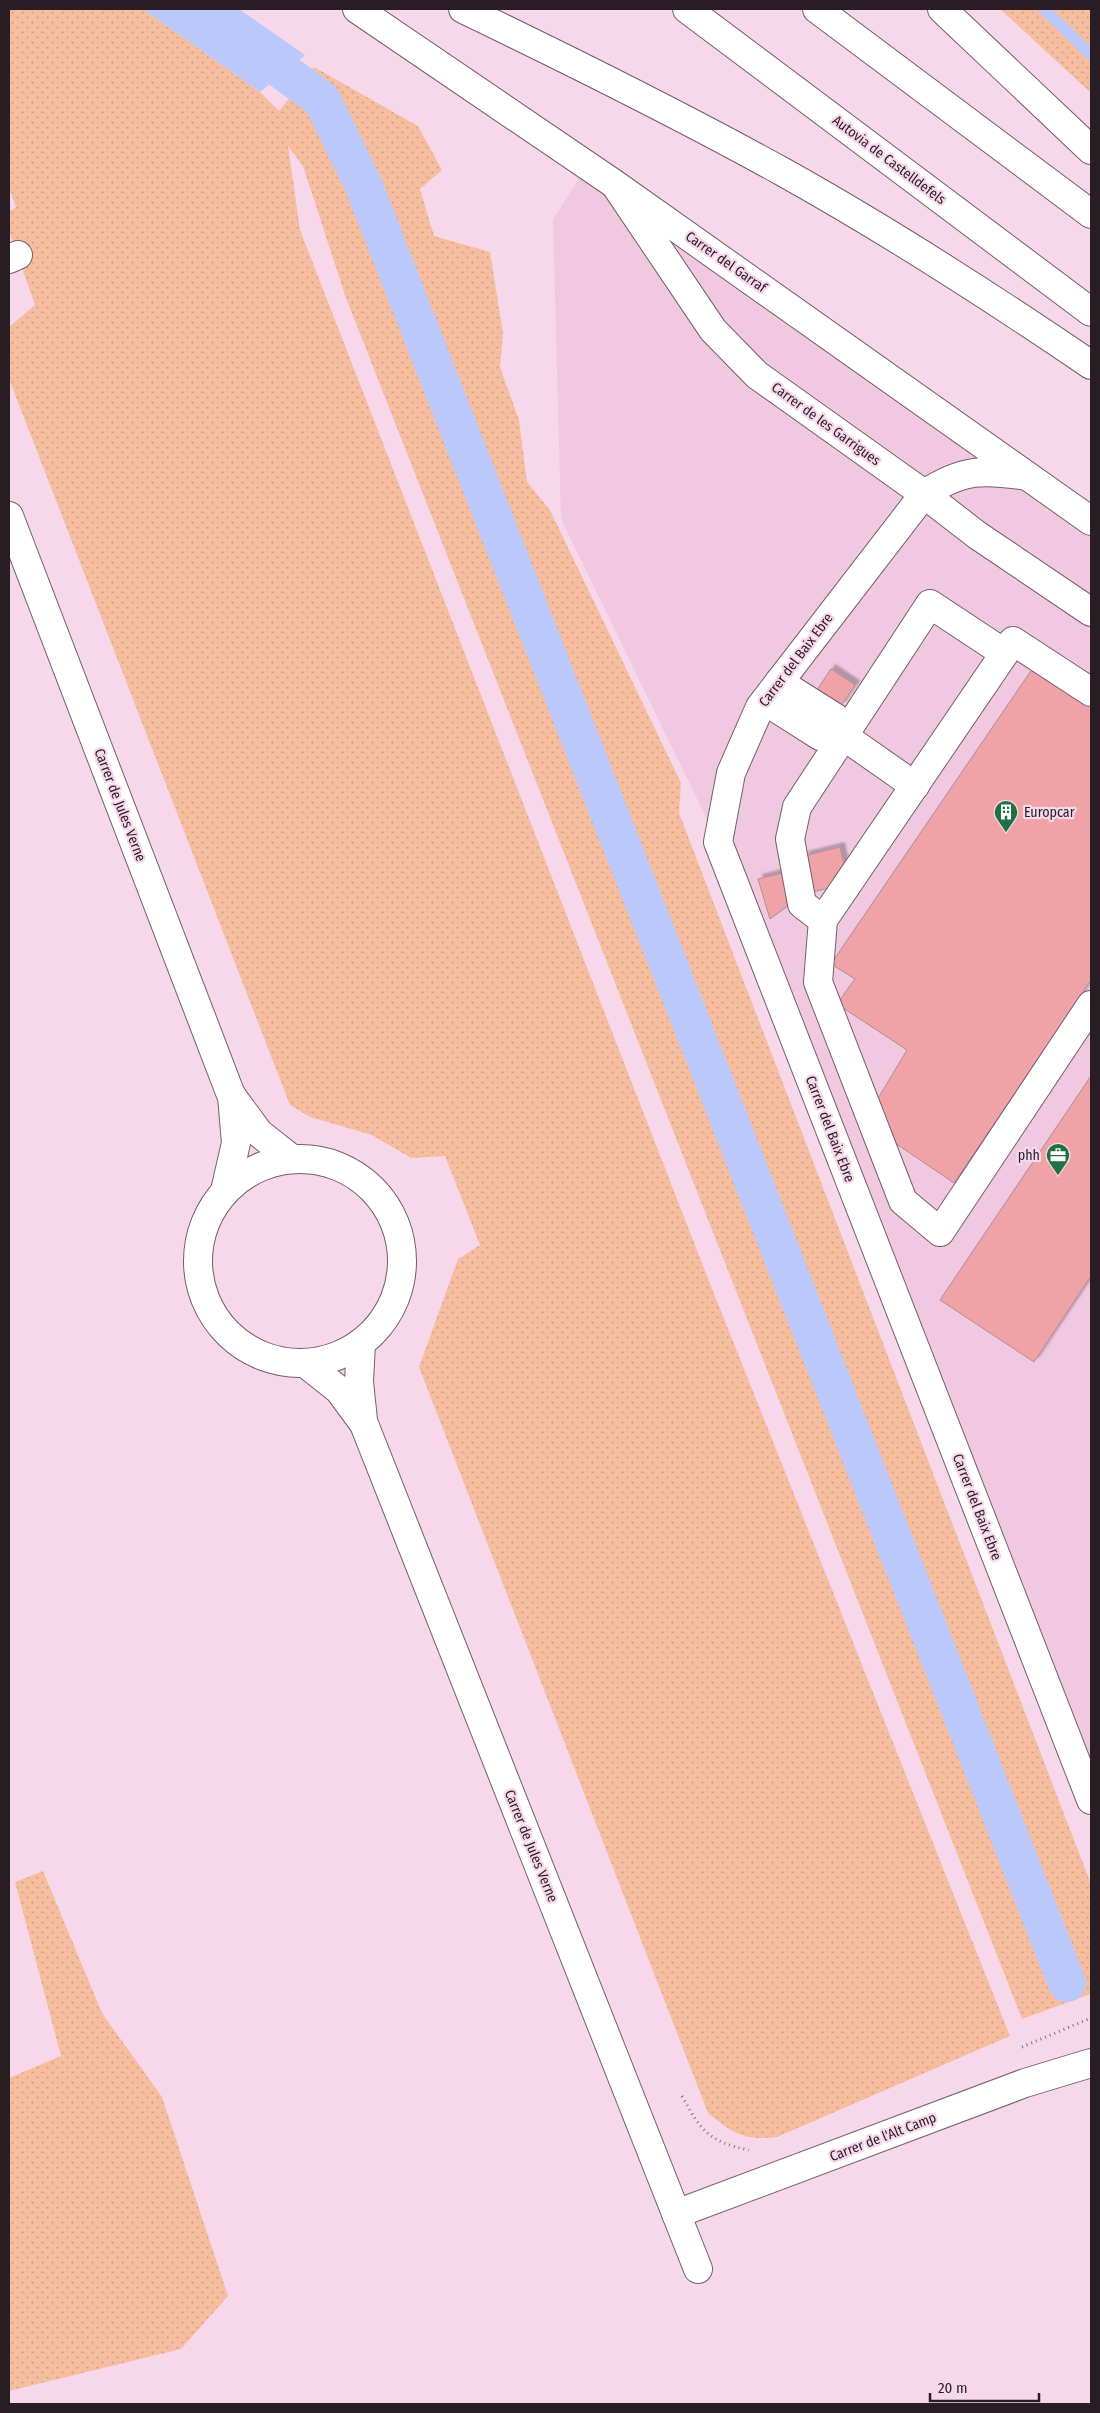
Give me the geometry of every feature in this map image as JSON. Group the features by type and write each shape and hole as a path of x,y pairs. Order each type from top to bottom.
{"main road":[{"name":"Carrer del Garraf","path":"357,9 613,182 1091,520"},
{"path":"463,9 648,100 784,173 987,295 1091,364"},
{"name":"Autovia de Castelldefels","path":"687,9 1091,312"},
{"path":"817,9 1091,214"},
{"path":"942,9 1091,150"},
{"name":"Carrer de les Garrigues","path":"613,182 713,330 751,368 977,535 1091,612"},
{"name":"Carrer del Baix Ebre","path":"1031,477 994,471 971,472 946,480 924,494 760,707 731,773 718,842 1091,1800"},
{"name":"Carrer de Jules Verne","path":"9,516 231,1095 236,1143 230,1187"},
{"path":"824,920 802,904 790,839 797,807 842,735 930,604 1004,653"},
{"path":"1091,692 1013,641 824,920 818,982 902,1201 940,1232 1091,1005"},
{"path":"772,692 820,736 842,735 915,786"},
{"name":"Carrer de Jules Verne","path":"231,1095 259,1133 292,1159"},
{"name":"Carrer de Jules Verne","path":"292,1159 322,1161 349,1171 377,1193 395,1224 401,1250 398,1289 380,1324 361,1343 334,1357 305,1363 276,1360 250,1350 227,1332 210,1310 200,1281 198,1249 207,1218 230,1187 261,1166 292,1159"},
{"name":"Carrer de Jules Verne","path":"361,1343 359,1382 364,1424 698,2269"},
{"name":"Carrer de Jules Verne","path":"305,1363 339,1390 364,1424"},
{"name":"Carrer de l'Alt Camp","path":"676,2214 1024,2084 1091,2063"}],"path":[{"path":"1018,2049 1091,2018"},
{"path":"682,2096 697,2124 724,2145 755,2152"}],"shaded area":[{"path":"9,9 143,9 260,92 279,111 314,67 418,126 442,170 420,189 434,236 490,252 503,333 500,367 519,420 527,482 550,510 681,783 679,813 1091,1884 1091,1994 1022,2019 346,298 303,166 288,146 300,230 707,1276 1010,2036 777,2137 755,2138 739,2134 708,2113 419,1367 458,1259 480,1245 445,1156 411,1158 372,1135 310,1117 290,1105 9,379 9,327 35,305 9,231 9,212 16,207 9,188"},
{"path":"1000,9 1091,9 1091,93"},
{"path":"587,165 1091,517 1091,1803 718,842 561,519 553,220"},
{"path":"43,1871 102,2013 162,2097 228,2296 181,2349 9,2391 9,2078 61,2056 15,1882"}],"water":[{"path":"143,9 239,9 305,55 260,92"}],"building":[{"name":"Europcar","path":"1035,665 1091,702 1091,980 954,1183 864,1122 907,1050 837,1004 855,979 831,964"},
{"path":"831,669 855,685 841,706 817,690"},
{"path":"840,847 848,883 813,892 804,856"},
{"path":"807,867 812,888 770,919 758,879"},
{"name":"phh","path":"1091,1076 1091,1276 1034,1362 940,1300"}],"waterway":[{"path":"199,9 322,100 363,184 1067,1983"},
{"path":"1044,9 1091,55"}],"place":[{"name":"Europcar","path":"1006,833"},
{"name":"phh","path":"1058,1176"}]}
